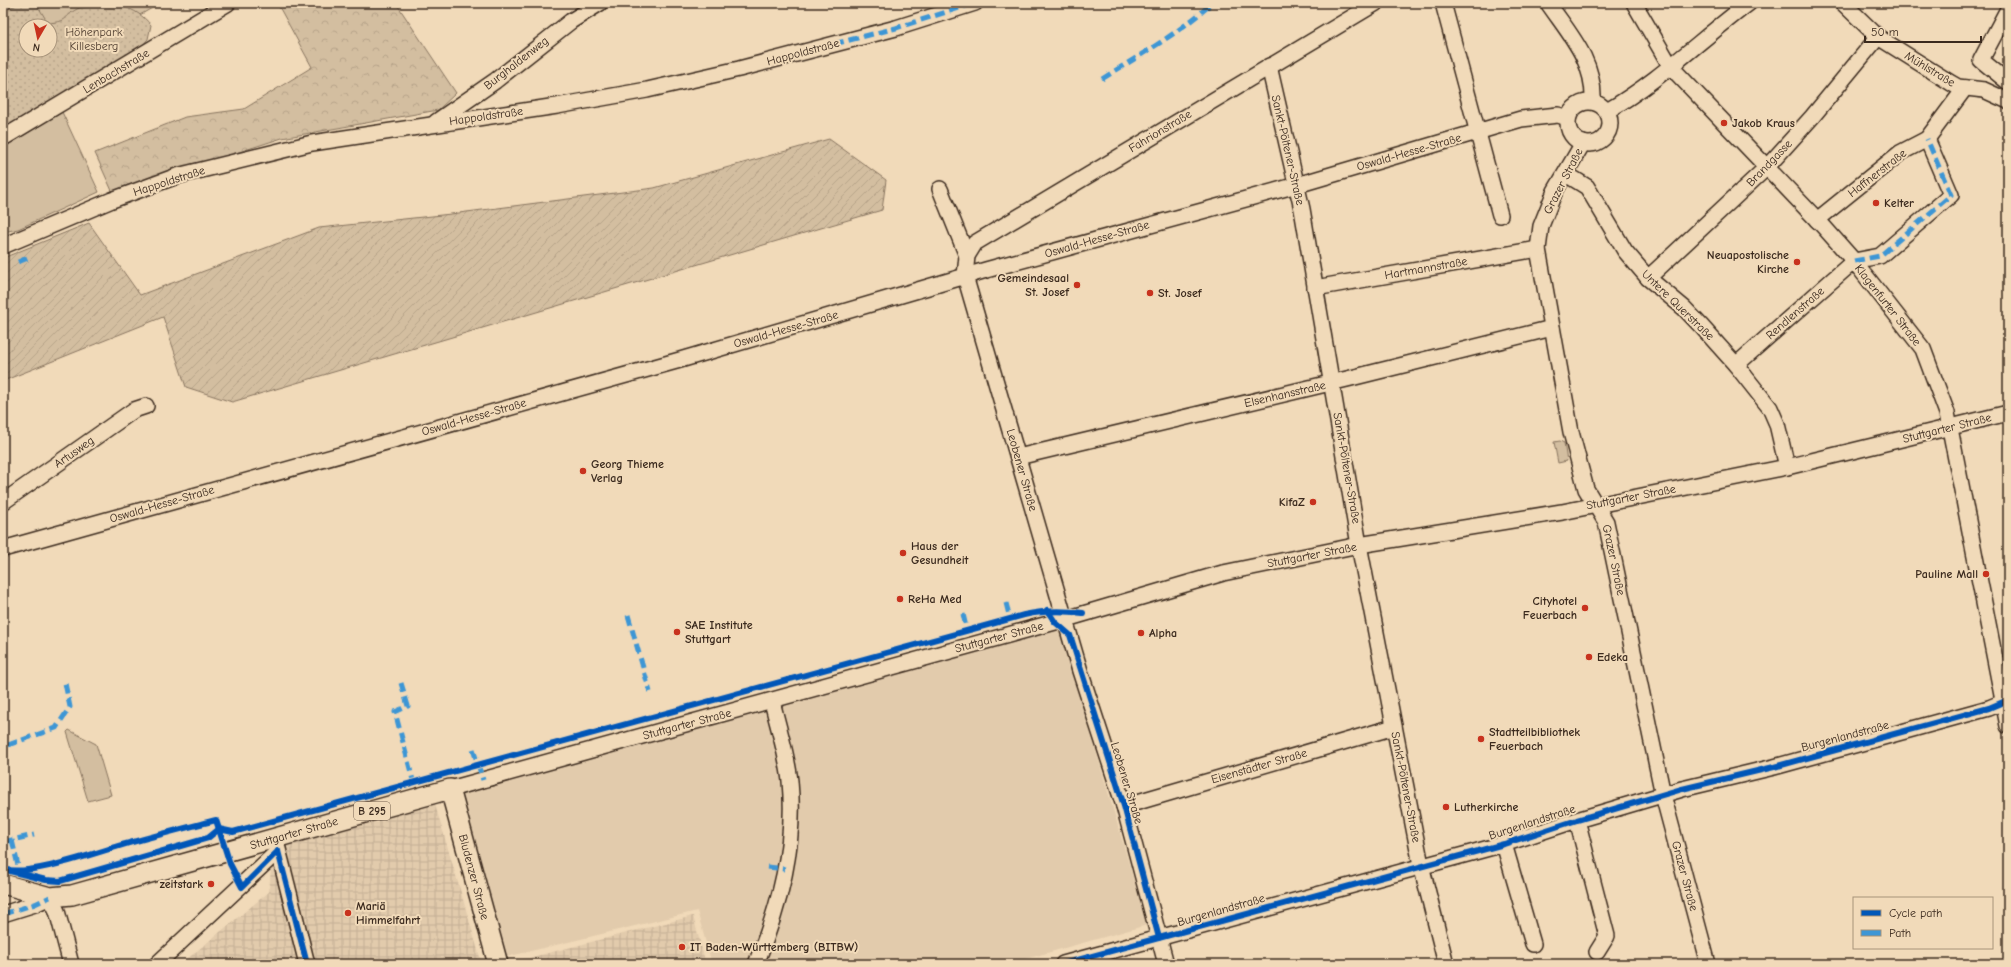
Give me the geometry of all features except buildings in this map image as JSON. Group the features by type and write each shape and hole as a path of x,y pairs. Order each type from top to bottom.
{"main road":[{"name":"Stuttgarter Straße","path":"50,897 72,895 277,845 450,790"},
{"name":"Bludenzer Straße","path":"450,790 498,964"},
{"name":"B 295","path":"3,884 50,897"}],"street":[{"name":"Lenbachstraße","path":"3,138 228,3"},
{"name":"Burghaldenweg","path":"433,124 495,81 571,21 600,3"},
{"name":"Happoldstraße","path":"3,246 112,200 177,176 312,143 557,106 662,86 739,69 896,28 975,3"},
{"name":"Fahrionstraße","path":"965,276 968,256 975,243 1376,3"},
{"path":"1443,3 1500,215"},
{"path":"1548,3 1585,58 1593,83 1593,102"},
{"name":"Klagenfurter Straße","path":"1634,3 1671,66 1854,261 1923,349 1936,381 1951,428 2005,701 2008,726"},
{"path":"1607,111 1643,89 1690,49 1749,3"},
{"name":"Mühlstraße","path":"1843,3 1878,37 1951,83 1965,88 1984,90 2008,101"},
{"path":"2008,9 1981,60 2008,82"},
{"name":"Brandgasse","path":"1648,278 1766,168 1812,118 1878,37"},
{"name":"Sankt-Pöltener-Straße","path":"1269,66 1297,185 1359,545 1421,865 1446,964"},
{"name":"Haffnerstraße","path":"1817,220 1900,153 1927,139 1965,88"},
{"path":"1593,102 1601,105 1607,111 1610,125 1604,138 1597,142 1583,143 1577,140 1569,130 1568,118 1575,107 1580,103 1593,102"},
{"name":"Oswald-Hesse-Straße","path":"3,549 680,360 965,276 1297,185 1520,119 1558,115 1568,118"},
{"path":"1854,261 1880,256 1951,196 1927,139"},
{"name":"Grazer Straße","path":"1583,143 1555,191 1541,226 1538,249 1573,439 1586,490 1606,522 1663,795 1708,964"},
{"name":"Untere Querstraße","path":"1566,174 1587,187 1625,251 1648,278 1684,308 1736,365 1774,415 1786,467"},
{"path":"940,189 968,256"},
{"name":"Hartmannstraße","path":"1315,288 1538,249"},
{"name":"Rendlenstraße","path":"1736,365 1854,261"},
{"name":"Leobener Straße","path":"965,276 1066,619 1124,806 1166,964"},
{"name":"Elsenhansstraße","path":"1018,457 1332,383 1552,328"},
{"name":"Artusweg","path":"3,502 134,410 146,406"},
{"name":"Stuttgarter Straße","path":"450,790 1066,619 1223,573 1359,545 1562,512 1786,467 2008,413"},
{"path":"756,964 779,902 785,869 789,830 790,780 772,701"},
{"name":"Burgenlandstraße","path":"1063,964 1421,865 1504,844 1577,820 1663,795 1832,751 2005,701"},
{"name":"Eisenstädter Straße","path":"1124,806 1394,727"},
{"name":"Burgenlandstraße","path":"1577,820 1607,936 1597,952"},
{"name":"Burgenlandstraße","path":"1504,844 1533,944"},
{"path":"157,964 277,845"},
{"path":"277,845 307,964"},
{"path":"50,897 57,912 71,964"},
{"name":"Stuttgarter Straße","path":"3,914 35,904 50,897"}],"shaded area":[{"path":"1056,614 1147,925 1007,964 712,964 697,911 502,958 449,783"},
{"path":"431,791 482,964 181,964 269,892 274,833"},
{"path":"693,916 706,964 505,964"}],"green space":[{"path":"3,3 161,3 101,37 58,49 58,18 18,18 18,58 25,58 3,64"},
{"name":"Höhenpark Killesberg","path":"20,3 36,3 45,18 18,18 18,58 58,58 58,21 63,20 72,12 80,8 107,4 123,6 138,13 151,25 148,39 137,52 3,131 3,11"},
{"path":"277,3 396,3 456,93 438,110 282,138 113,193 95,153 185,117 244,109 312,67"},
{"path":"62,112 99,192 18,229 3,232 3,148"},
{"path":"829,139 886,180 882,210 232,402 186,387 163,317 3,381 3,258 89,223 140,295 319,228 451,214 654,188"},
{"path":"1560,441 1564,443 1567,461 1558,463 1554,442"},
{"path":"69,730 96,744 111,795 88,801 67,732"}],"marked path":[{"path":"834,44 896,28 975,3"},
{"path":"1102,79 1145,53 1186,25 1212,3"},
{"path":"1854,261 1880,256 1951,195 1927,139"},
{"path":"18,262 30,257"},
{"path":"1006,603 1010,619"},
{"path":"963,614 967,631"},
{"path":"628,615 650,692"},
{"path":"8,745 56,728 70,707 65,683"},
{"path":"401,683 408,706 395,712 414,784"},
{"path":"473,749 483,780"},
{"path":"3,842 34,835"},
{"path":"12,840 19,870"},
{"path":"767,867 785,869"},
{"path":"3,914 35,904 50,897"}],"cycle path":[{"path":"1047,610 1055,622 1070,635 1124,806 1159,938"},
{"path":"10,871 46,880 60,881 208,838 219,829 233,832 1024,615 1054,611 1083,613"},
{"path":"1063,964 1504,844 1577,820 1682,789 1774,767 1989,708 2008,700"},
{"path":"3,869 14,871 45,867 145,838 216,820 230,864 242,887 278,851"},
{"path":"278,851 307,964"}],"place":[{"name":"Jakob Kraus","path":"1724,123"},
{"name":"Kelter","path":"1876,203"},
{"name":"Neuapostolische Kirche","path":"1797,262"},
{"name":"Gemeindesaal St. Josef","path":"1077,285"},
{"name":"St. Josef","path":"1150,293"},
{"name":"Georg Thieme Verlag","path":"583,471"},
{"name":"KifaZ","path":"1313,502"},
{"name":"Haus der Gesundheit","path":"903,553"},
{"name":"Pauline Mall","path":"1986,574"},
{"name":"ReHa Med","path":"900,599"},
{"name":"Cityhotel Feuerbach","path":"1585,608"},
{"name":"SAE Institute Stuttgart","path":"677,632"},
{"name":"Alpha","path":"1141,633"},
{"name":"Edeka","path":"1589,657"},
{"name":"Stadtteilbibliothek Feuerbach","path":"1481,739"},
{"name":"Lutherkirche","path":"1446,807"},
{"name":"zeitstark","path":"211,884"},
{"name":"Mariä Himmelfahrt","path":"348,913"},
{"name":"IT Baden-Württemberg (BITBW)","path":"682,947"}]}
